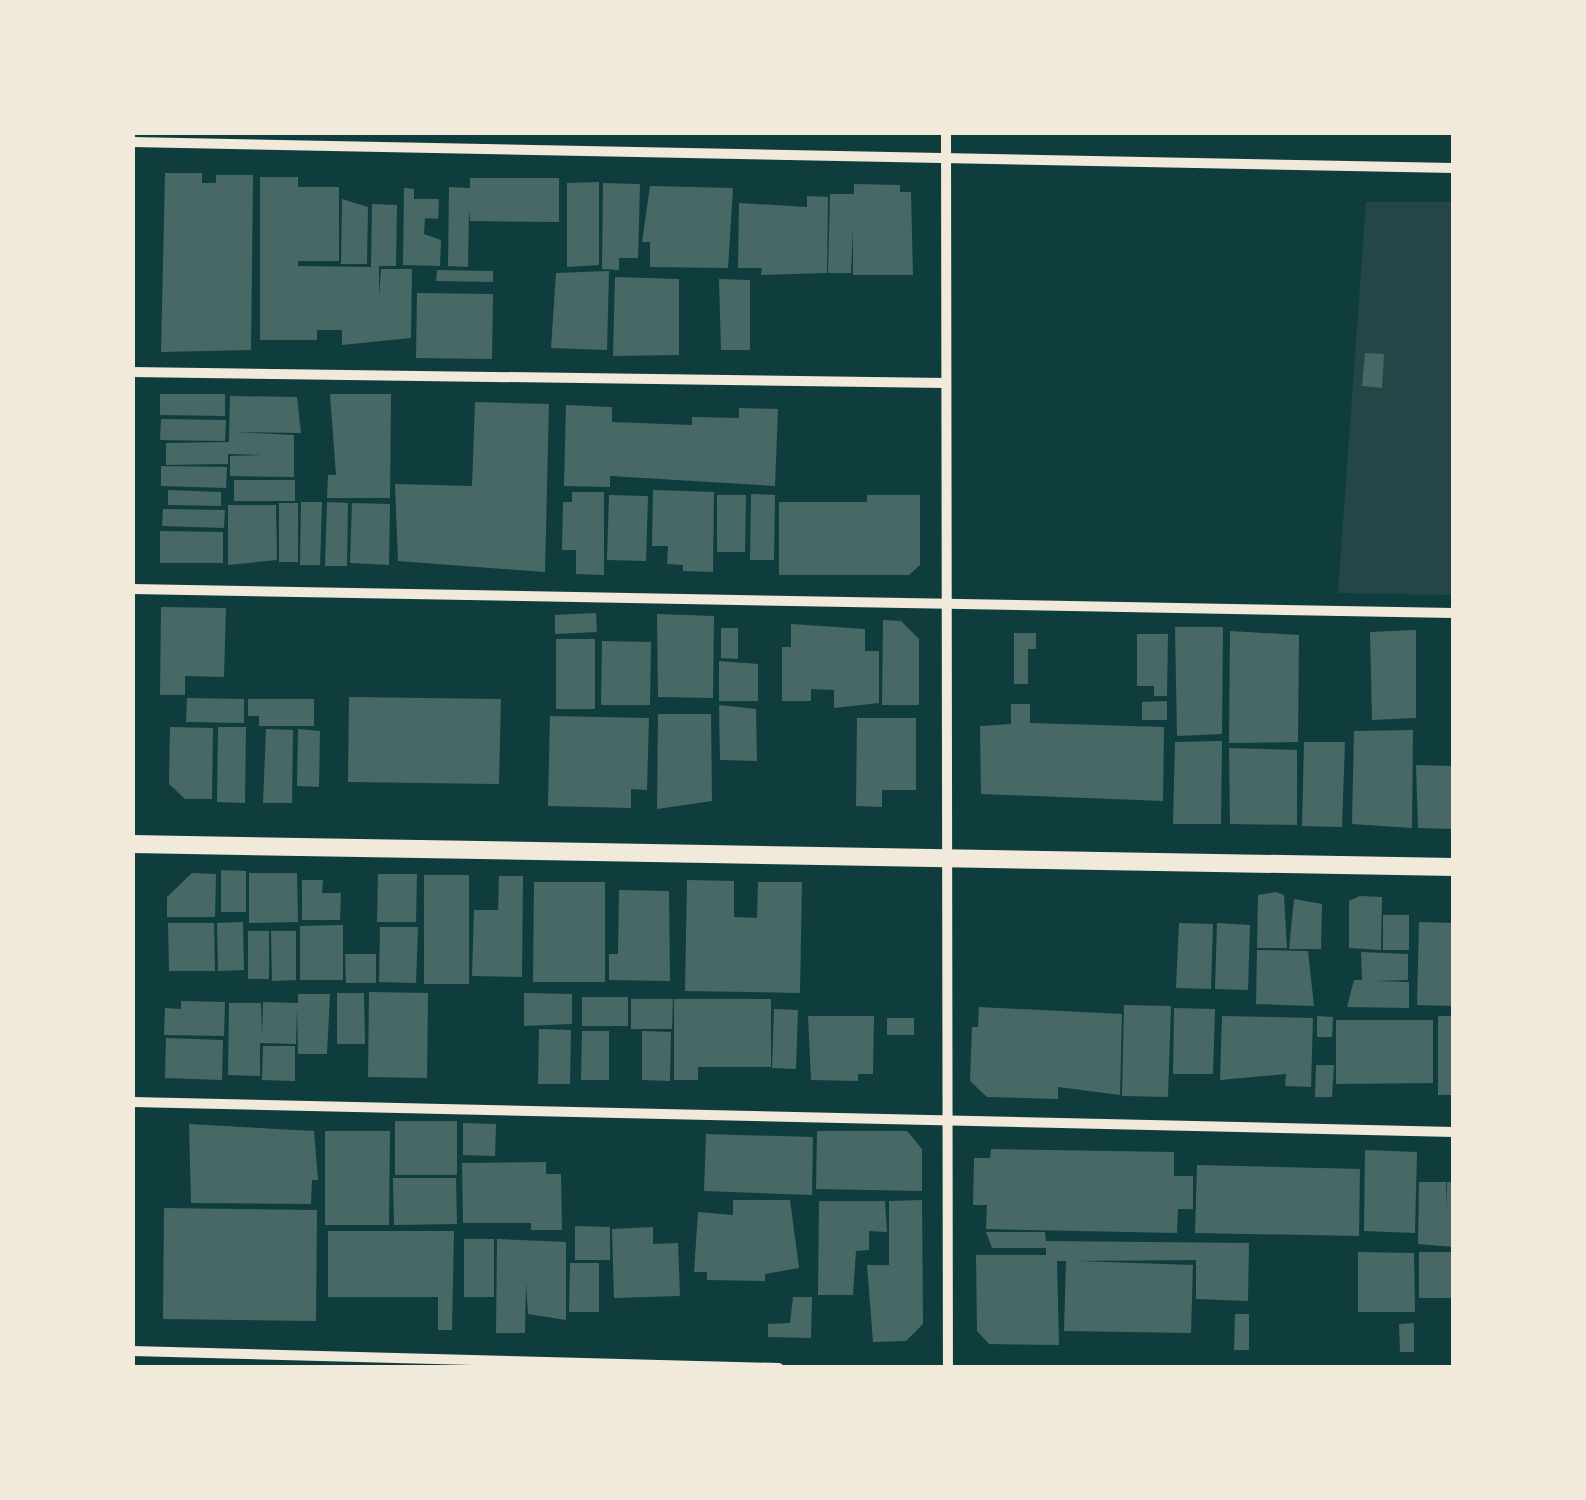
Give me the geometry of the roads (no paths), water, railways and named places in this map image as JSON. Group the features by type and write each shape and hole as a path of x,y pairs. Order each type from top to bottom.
{"street":[{"path":"946,132 948,1368"},
{"path":"132,142 1454,168"},
{"path":"132,372 945,383"},
{"path":"132,589 1454,613"},
{"path":"132,844 1454,868"},
{"path":"132,1102 1454,1132"},
{"path":"132,1351 779,1368"}]}
